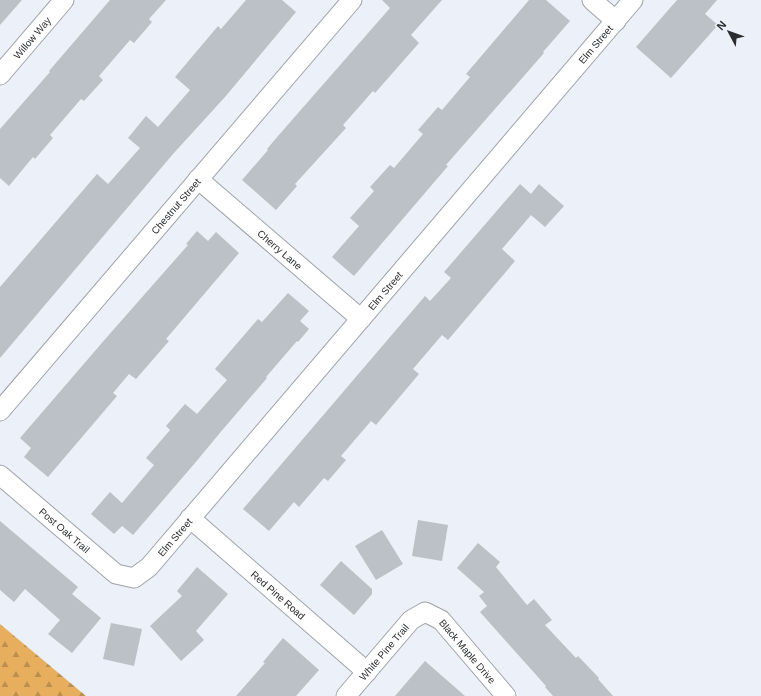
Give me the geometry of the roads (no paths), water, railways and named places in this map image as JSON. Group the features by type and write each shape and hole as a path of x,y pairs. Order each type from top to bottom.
{"street":[{"name":"Willow Way","path":"0,75 64,0"},
{"name":"Chestnut Street","path":"0,412 352,0"},
{"path":"592,0 616,21"},
{"name":"Elm Street","path":"134,578 149,567 634,0"},
{"name":"Cherry Lane","path":"198,180 361,318"},
{"name":"Post Oak Trail","path":"0,474 116,574 134,578"},
{"name":"Red Pine Road","path":"190,518 367,672"},
{"name":"White Pine Trail","path":"346,696 411,620 425,612"},
{"name":"Black Maple Drive","path":"425,612 441,620 506,696"}]}
